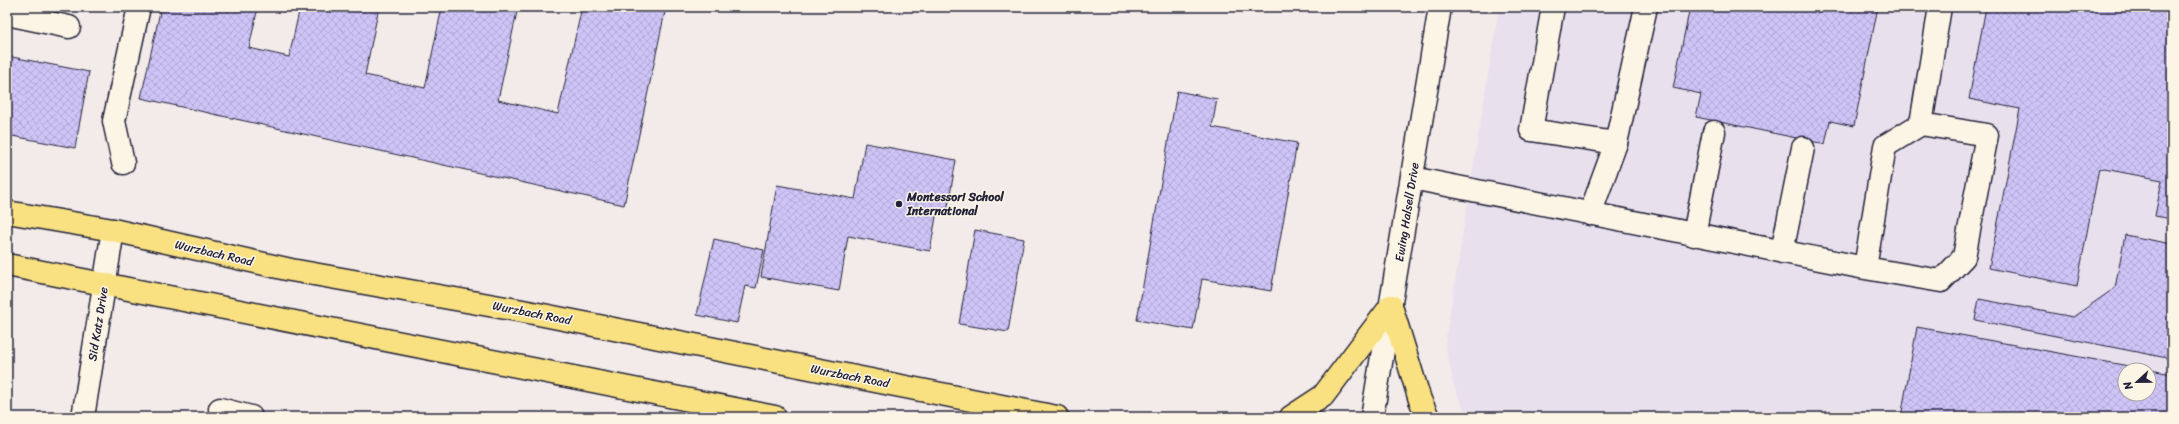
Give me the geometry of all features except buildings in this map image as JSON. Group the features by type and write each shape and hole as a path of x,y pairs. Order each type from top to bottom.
{"main road":[{"name":"Wurzbach Road","path":"7,212 113,230 291,270 522,311 1057,417"},
{"path":"7,265 775,417"},
{"path":"1291,417 1323,396 1391,306"},
{"path":"1391,306 1420,400 1428,417"}],"street":[{"path":"123,163 114,121 139,7"},
{"name":"Ewing Halsell Drive","path":"1372,417 1440,7"},
{"path":"1553,7 1530,130 1616,143"},
{"path":"1590,214 1616,143 1646,7"},
{"path":"1921,124 1940,7"},
{"path":"7,14 69,27"},
{"path":"1412,178 1694,235 1864,268 1941,281 1964,257 1987,135 1921,124 1885,146 1864,268"},
{"path":"1694,235 1714,132"},
{"path":"1782,252 1803,148"},
{"name":"Sid Katz Drive","path":"83,417 113,230"},
{"path":"220,409 251,417"}],"shaded area":[{"path":"1499,7 2172,7 2172,417 1467,417 1454,386 1445,344"}],"place":[{"name":"Montessori School International","path":"899,204"}]}
